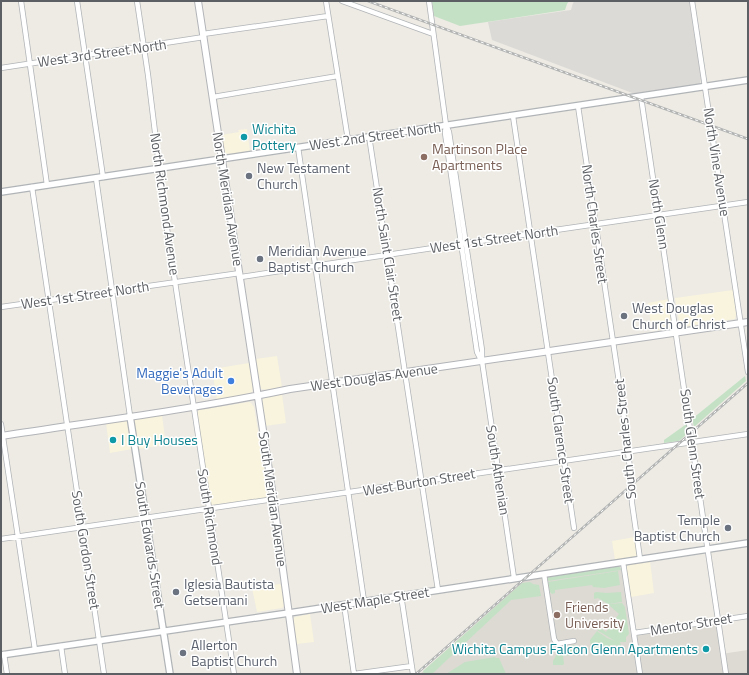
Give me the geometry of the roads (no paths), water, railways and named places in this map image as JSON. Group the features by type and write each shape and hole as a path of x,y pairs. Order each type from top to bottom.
{"main road":[{"name":"North Meridian Avenue","path":"198,1 258,396"},
{"name":"West Douglas Avenue","path":"2,435 194,407 290,389 748,322"},
{"name":"South Meridian Avenue","path":"258,396 274,501 296,674"}],"street":[{"path":"21,1 47,185"},
{"path":"77,1 103,177"},
{"name":"North Richmond Avenue","path":"137,1 194,407"},
{"path":"326,1 348,140"},
{"path":"342,1 433,34"},
{"name":"South Athenian","path":"428,1 446,125 445,133 463,243 477,352 482,361 514,578"},
{"name":"North Vine Avenue","path":"692,1 748,372"},
{"name":"West 3rd Street North","path":"1,68 144,47 328,16"},
{"path":"213,97 338,76"},
{"name":"West 2nd Street North","path":"1,192 748,80"},
{"name":"North Glenn","path":"641,97 677,332"},
{"name":"North Charles Street","path":"578,106 612,342"},
{"name":"South Clarence Street","path":"513,116 574,528"},
{"name":"North Saint Clair Street","path":"369,136 438,590"},
{"path":"298,147 331,383 364,601"},
{"path":"96,178 130,416"},
{"name":"South Gordon Street","path":"32,187 104,674"},
{"name":"West 1st Street North","path":"1,307 176,281 314,266 748,202"},
{"name":"South Glenn Street","path":"677,332 726,674"},
{"name":"South Charles Street","path":"612,342 628,451 632,503 640,559"},
{"name":"South Richmond","path":"194,407 234,674"},
{"name":"South Edwards Street","path":"130,416 170,674"},
{"path":"1,424 35,650"},
{"name":"West Burton Street","path":"1,539 209,508 348,493 748,434"},
{"name":"West Maple Street","path":"2,655 748,544"},
{"path":"623,562 640,674"},
{"path":"544,574 554,639 557,644 574,641"},
{"path":"401,595 413,674"},
{"path":"344,604 354,674 412,666"},
{"name":"Mentor Street","path":"634,633 748,616"},
{"path":"61,646 65,674"},
{"path":"2,655 7,674"}],"railway":[{"path":"368,1 748,139"},
{"path":"416,674 748,383"}],"place":[{"name":"Wichita Pottery","path":"244,137"},
{"name":"Martinson Place Apartments","path":"424,157"},
{"name":"New Testament Church","path":"249,176"},
{"name":"Meridian Avenue Baptist Church","path":"260,259"},
{"name":"West Douglas Church of Christ","path":"624,316"},
{"name":"Maggie's Adult Beverages","path":"231,381"},
{"name":"I Buy Houses","path":"113,440"},
{"name":"Temple Baptist Church","path":"728,528"},
{"name":"Iglesia Bautista Getsemani","path":"176,592"},
{"name":"Friends University","path":"557,615"},
{"name":"Wichita Campus Falcon Glenn Apartments","path":"706,649"},
{"name":"Allerton Baptist Church","path":"183,653"}]}
